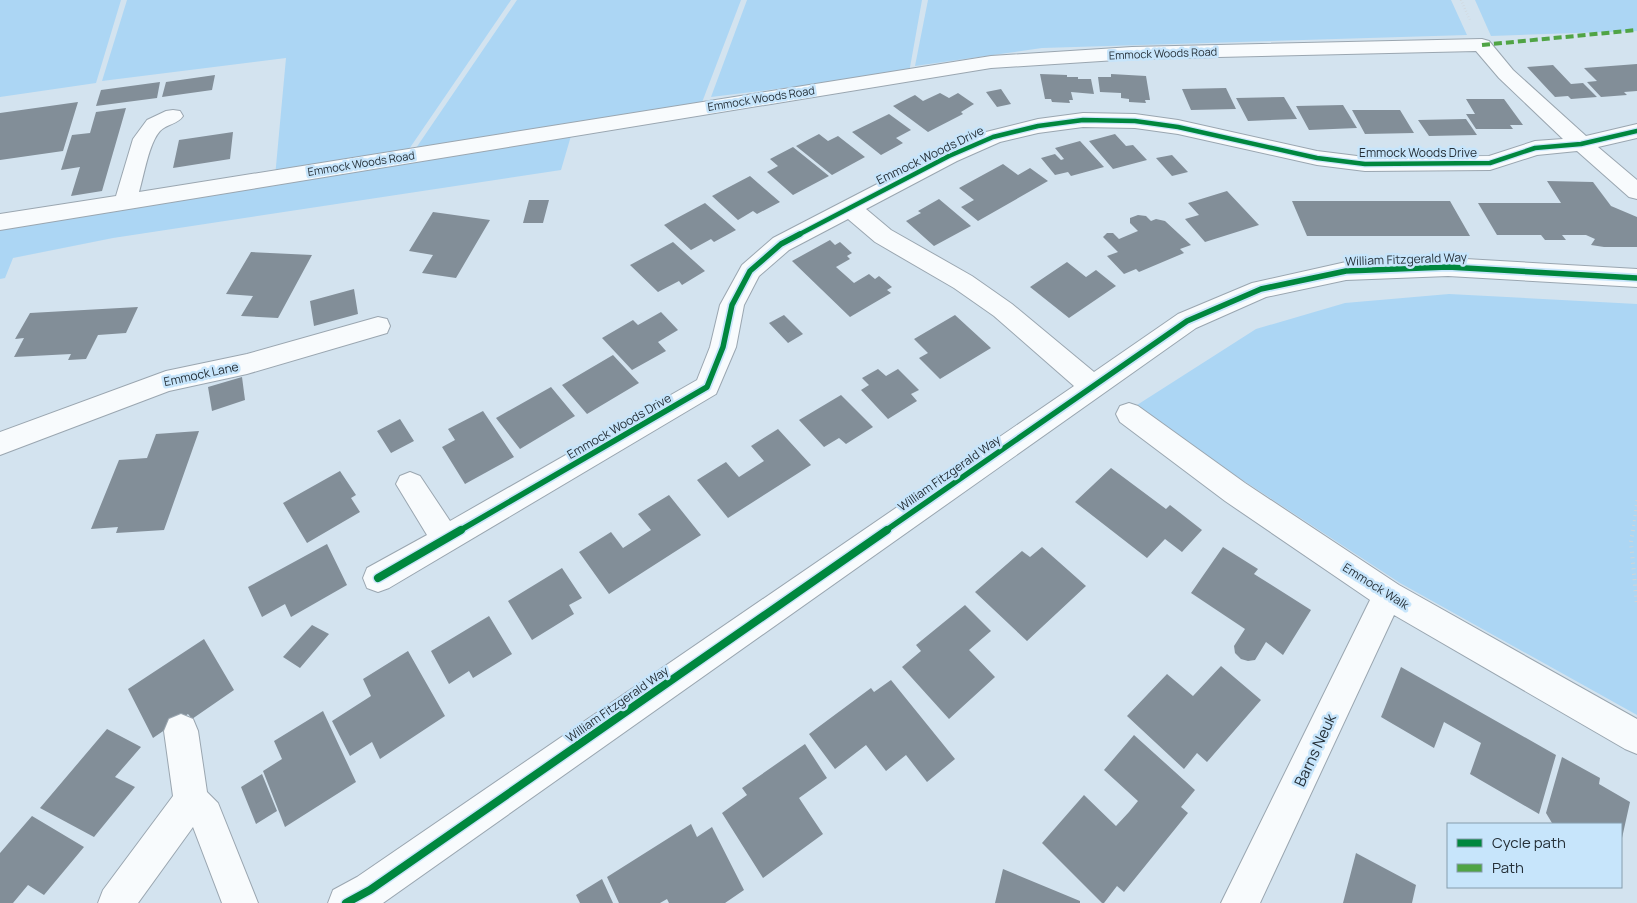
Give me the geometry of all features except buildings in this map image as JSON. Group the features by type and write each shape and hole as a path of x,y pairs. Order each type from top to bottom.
{"street":[{"name":"Emmock Woods Road","path":"0,222 992,62 1141,53 1482,45 1492,60 1513,81 1581,144"},
{"path":"125,202 144,139 154,125 173,116"},
{"name":"Emmock Woods Drive","path":"378,578 707,387 723,347 732,305 750,271 781,244 949,156 993,137 1038,126 1083,120 1135,122 1178,127 1316,158 1366,164 1490,163 1535,148 1581,144 1637,131"},
{"path":"1581,144 1637,192"},
{"path":"849,207 883,236 964,282 1003,310 1093,386"},
{"name":"William Fitzgerald Way","path":"346,903 370,890 1187,321 1261,289 1346,271 1448,267 1637,278"},
{"name":"Emmock Lane","path":"0,444 166,381 247,364 378,326"},
{"name":"Emmock Walk","path":"1129,414 1235,492 1388,594 1637,737"},
{"path":"410,484 446,540"},
{"name":"Barns Neuk","path":"1239,903 1273,838 1388,594"},
{"path":"181,731 192,801 206,815 240,903"},
{"path":"116,903 192,801"}],"path":[{"path":"1637,500 1631,542 1637,606"}],"shaded area":[{"path":"0,0 121,0 96,83 0,97"},
{"path":"127,0 511,0 405,155 275,177 286,58 102,81"},
{"path":"517,0 741,0 701,105 414,151"},
{"path":"747,0 922,0 909,73 711,97"},
{"path":"928,0 1451,0 1467,35 1042,48 915,66"},
{"path":"1475,0 1637,0 1637,31 1491,36"},
{"path":"573,129 561,170 113,238 13,258 5,278 0,279 0,222"},
{"path":"1449,294 1637,304 1637,715 1400,583 1224,468 1137,405 1256,329 1345,303"}],"marked path":[{"path":"1482,45 1637,30"}],"cycle path":[{"path":"378,578 707,387 723,347 732,305 750,271 781,244 949,156 993,137 1038,126 1083,120 1135,121 1178,127 1317,158 1365,164 1490,163 1535,148 1581,144 1637,131"},
{"path":"346,903 370,890 1187,321 1261,289 1346,271 1448,267 1637,278"}]}
